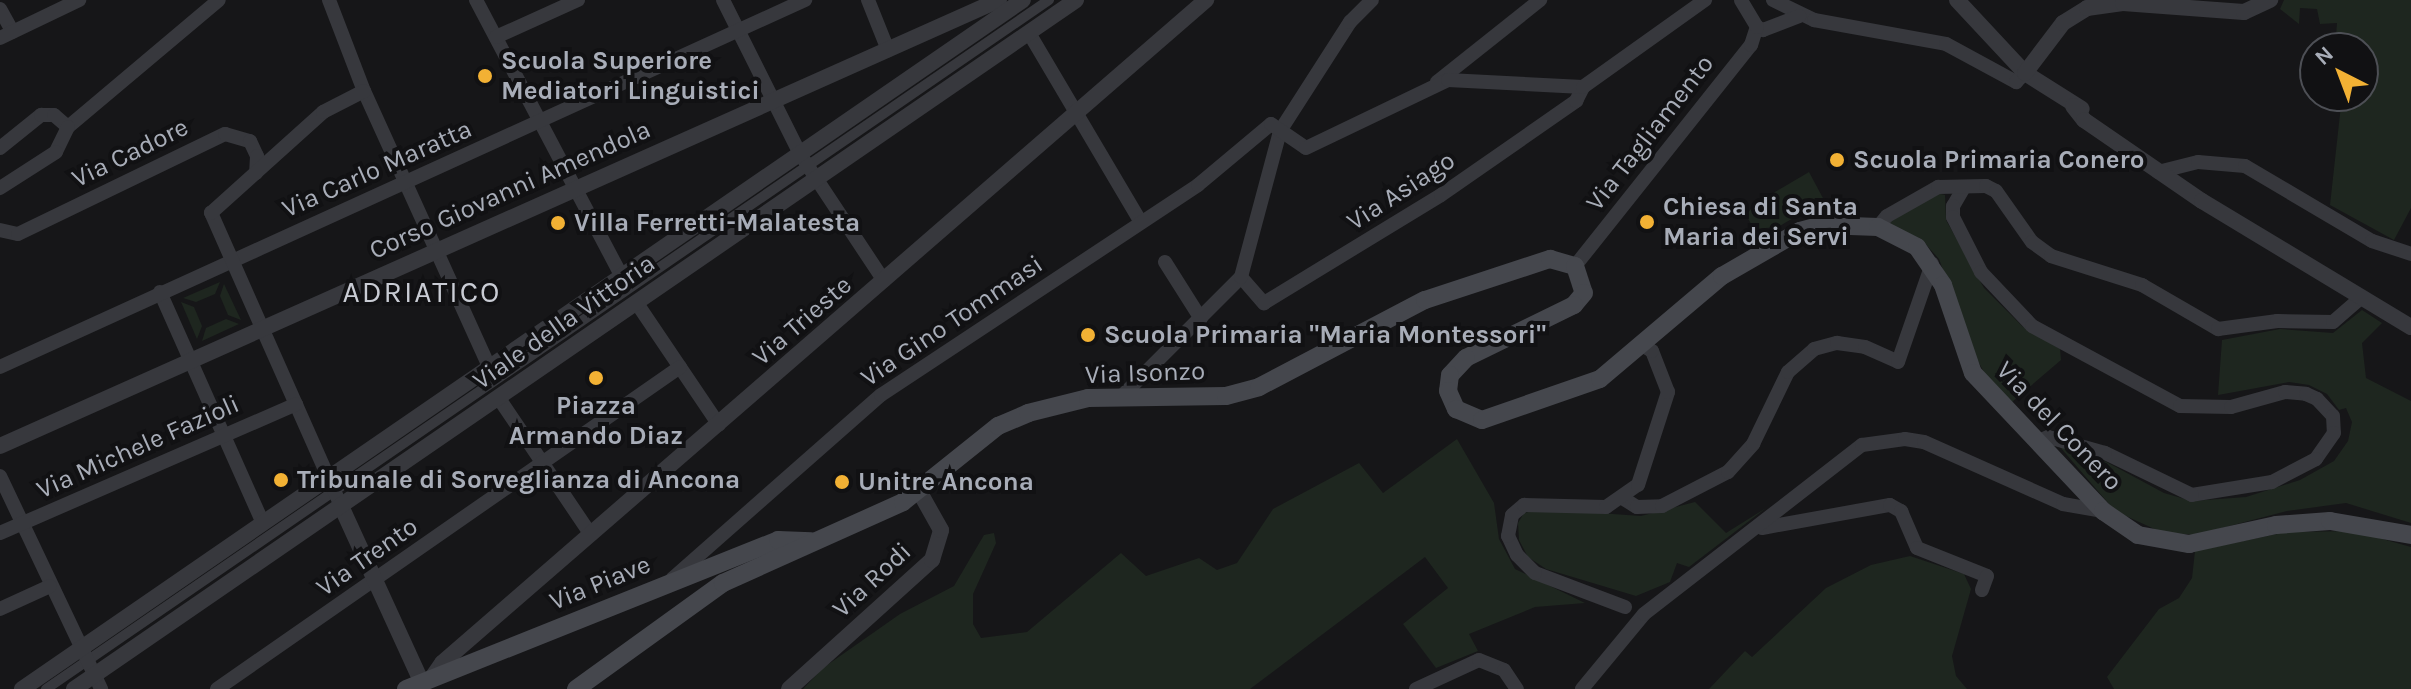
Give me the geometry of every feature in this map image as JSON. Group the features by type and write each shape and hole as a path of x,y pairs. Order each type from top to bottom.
{"main road":[{"path":"1575,266 1583,278 1581,299 1466,358 1448,382 1456,409 1473,419 1600,379 1722,276 1800,231 1823,225 1881,223 1917,247 1932,264"},
{"name":"Via Isonzo","path":"816,542 919,491 998,426 1057,405 1122,396 1204,398 1259,387 1425,300 1550,259 1575,266"},
{"name":"Via del Conero","path":"1932,264 1973,373 2041,440 2103,511 2138,535 2172,544 2303,521 2351,522 2411,535"},
{"name":"Via Piave","path":"420,684 666,584 781,548 816,542"},
{"path":"576,689 690,604 781,548"}],"street":[{"path":"0,9 6,35 79,0"},
{"path":"68,127 219,0"},
{"path":"476,0 622,277"},
{"path":"496,37 578,0"},
{"path":"723,0 808,166 884,281"},
{"name":"Via Carlo Maratta","path":"160,292 805,0"},
{"path":"868,0 888,50"},
{"name":"Viale della Vittoria","path":"74,689 90,669 263,523 334,492 498,397 636,302 808,166 1015,10 1049,0"},
{"name":"Viale della Vittoria","path":"46,689 90,669 334,492 808,166 1015,10 1076,0"},
{"name":"Via Trieste","path":"420,684 1206,0"},
{"path":"1122,396 1241,277 1280,131 1350,22 1372,0"},
{"path":"1280,131 1306,148 1318,145 1436,83 1540,0"},
{"name":"Via Tagliamento","path":"1583,87 1705,0"},
{"path":"1741,0 1757,27 1763,30 1799,16"},
{"path":"1773,0 1799,16 1946,44 2016,82 2063,23 2087,8 2123,3 2244,12 2270,0"},
{"path":"1957,0 2025,73 2073,106 2090,113 2096,124 2158,172 2411,327"},
{"path":"332,1 364,91 489,367"},
{"path":"1015,10 1138,217"},
{"name":"Corso Giovanni Amendola","path":"189,360 888,50 1015,10"},
{"name":"Via Tagliamento","path":"1575,266 1751,45 1757,27"},
{"path":"1436,83 1459,78 1583,87"},
{"name":"Via Asiago","path":"1241,277 1264,303 1441,195 1576,101 1583,87"},
{"path":"364,91 323,112 211,213 229,260 420,684"},
{"name":"Via Cadore","path":"0,148 41,115 54,115 68,127 56,152 0,188"},
{"name":"Via Gino Tommasi","path":"666,584 881,395 1198,185 1271,124 1280,131"},
{"name":"Via Cadore","path":"0,230 18,234 225,134 250,141 257,156 256,173"},
{"path":"2158,172 2198,162 2245,166 2372,241 2411,254"},
{"name":"Viale della Vittoria","path":"334,492 489,367 622,277 808,166"},
{"path":"1881,223 1938,187 1996,191 2032,242 2051,256 2142,285 2218,329 2277,321 2333,322 2361,298"},
{"path":"1963,189 1953,206 1953,217 1981,272 2032,326 2180,406 2219,408 2285,392 2306,394 2333,416 2334,433 2316,459 2272,482 2192,495 2105,453 2048,437 2041,440"},
{"path":"1165,262 1201,319"},
{"path":"1624,499 1637,507 1662,506 1728,472 1753,444 1788,372 1814,349 1851,345 1898,362 1932,264"},
{"path":"0,367 160,292 263,523"},
{"path":"636,302 719,425"},
{"path":"1634,615 1535,573 1517,555 1508,536 1512,515 1524,505 1606,507 1624,499 1650,462 1668,392 1664,375 1652,351 1640,344"},
{"path":"0,446 189,360"},
{"path":"543,464 680,367"},
{"path":"498,397 591,535"},
{"name":"Via Michele Fazioli","path":"0,533 296,404"},
{"path":"1582,689 1609,656 1634,615 1667,596 1862,445 1905,439 2063,504 2103,511"},
{"name":"Via Trento","path":"217,689 543,464"},
{"path":"0,476 90,669"},
{"name":"Via Rodi","path":"789,689 932,560 941,530 919,491"},
{"path":"1790,502 1800,509 1818,514"},
{"path":"1790,502 1791,520"},
{"path":"1750,533 1818,514 1890,505 1901,511 1917,548 1987,576 1982,590"},
{"path":"0,609 50,586"},
{"path":"1416,689 1479,660 1504,670 1517,689"},
{"name":"Viale della Vittoria","path":"22,689 90,669"}],"shaded area":[{"path":"2284,0 2411,0 2411,208 2394,240 2330,205 2340,112 2379,112 2379,32 2336,32 2337,23 2320,24 2317,9 2300,8 2299,24 2280,9"},
{"path":"1809,172 1824,200 1778,227 1754,229 1746,215 1756,203"},
{"path":"1932,192 1945,195 1946,220 1984,288 2022,326 2060,349 2061,360 2012,402 1988,379 1975,356 1939,259 1921,239 1888,224"},
{"path":"220,282 215,294 196,302 183,298"},
{"path":"224,284 241,320 228,315 220,296"},
{"path":"181,302 194,307 202,326 197,339"},
{"path":"2362,310 2382,323 2362,343 2366,378 2411,401 2411,523 2346,503 2287,511 2195,535 2161,532 2115,511 2060,447 2101,459 2164,493 2192,501 2246,497 2300,480 2334,461 2348,441 2352,422 2346,408 2339,410 2327,394 2309,385 2289,382 2218,395 2222,340 2280,329 2333,333"},
{"path":"226,319 239,324 202,341 206,328"},
{"path":"1457,439 1494,503 1499,539 1515,569 1585,603 1535,607 1469,634 1478,651 1436,668 1403,624 1448,588 1425,557 1250,689 803,689 823,668 900,614 954,586 984,535 994,533 996,543 973,594 973,624 981,638 1027,632 1121,553 1146,576 1199,558 1217,570 1237,563 1273,509 1359,463 1383,493"},
{"path":"1695,502 1726,533 1766,508 1689,567 1677,563 1670,582 1636,596 1546,569 1528,557 1519,540 1518,523 1524,513 1542,509 1641,516"},
{"path":"2354,531 2411,547 2411,689 2114,689 2107,677 2159,609 2179,598 2192,578 2195,551 2287,532"},
{"path":"1910,556 1964,574 1971,589 1952,656 1956,676 1967,689 1709,689 1745,651 1752,657 1826,588 1871,565"}],"place":[{"name":"Scuola Superiore Mediatori Linguistici","path":"485,76"},
{"name":"Scuola Primaria Conero","path":"1837,160"},
{"name":"Chiesa di Santa Maria dei Servi","path":"1647,222"},
{"name":"Villa Ferretti-Malatesta","path":"558,223"},
{"name":"Scuola Primaria \"Maria Montessori\"","path":"1088,335"},
{"name":"Piazza Armando Diaz","path":"596,378"},
{"name":"Tribunale di Sorveglianza di Ancona","path":"281,480"},
{"name":"Unitre Ancona","path":"842,482"}],"district":[{"name":"ADRIATICO","path":"422,292"}]}
